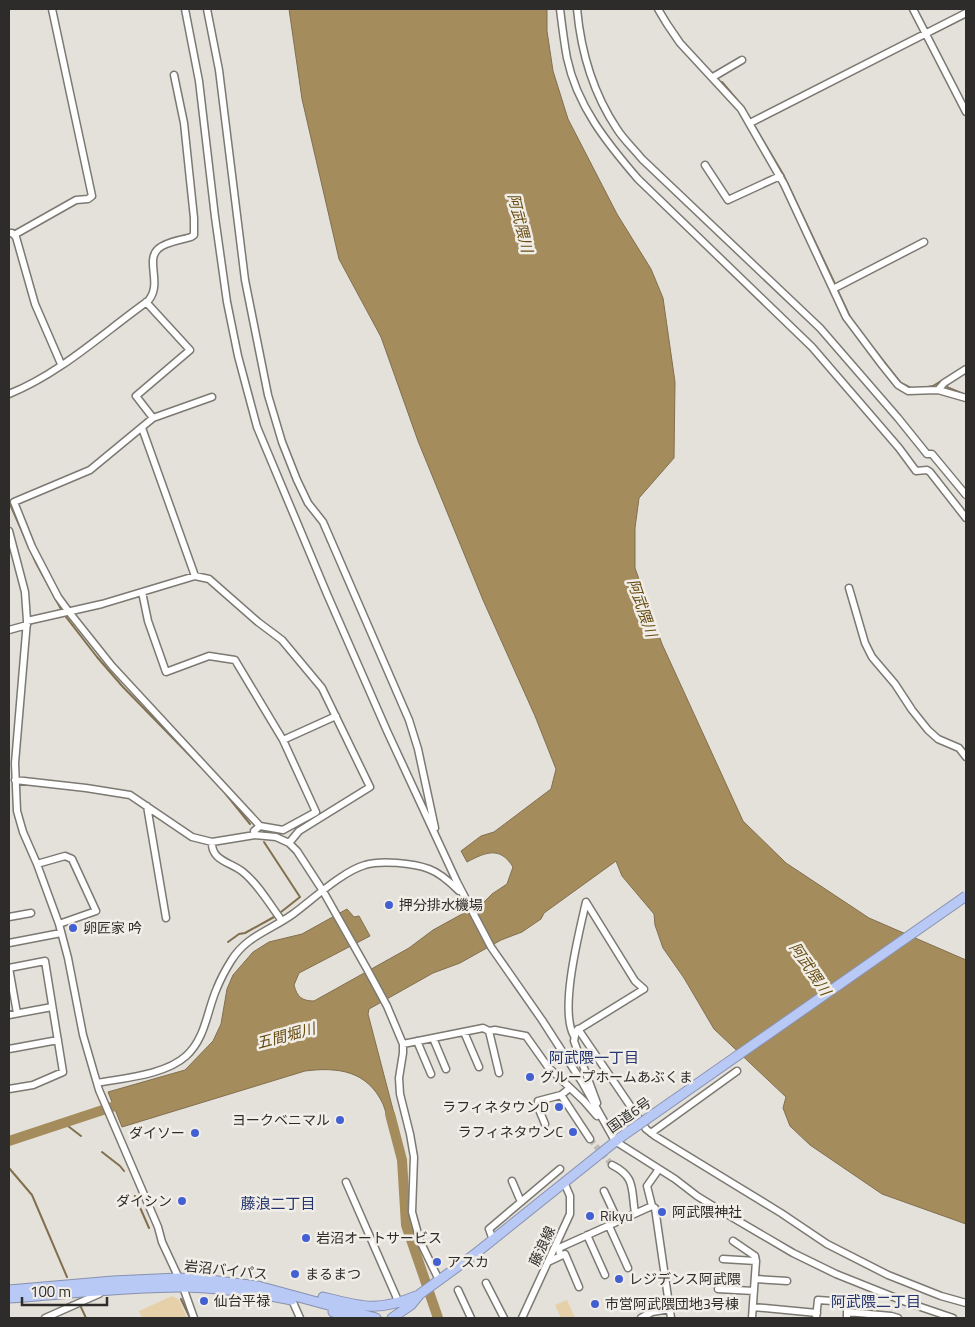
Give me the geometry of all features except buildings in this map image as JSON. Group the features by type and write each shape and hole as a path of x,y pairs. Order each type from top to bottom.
{"highway":[{"name":"国道6号","path":"392,1318 410,1305 420,1294 493,1240 618,1139 966,896"},
{"name":"岩沼バイパス","path":"9,1290 113,1281 258,1286 376,1318"},
{"name":"岩沼バイパス","path":"9,1298 181,1283 292,1300 352,1318"},
{"path":"258,1286 301,1291 361,1306 377,1307 399,1303 420,1294"},
{"path":"405,1318 404,1314 410,1305"}],"street":[{"path":"52,9 92,196 88,199 76,200 12,234 35,304 62,364"},
{"path":"207,9 219,70 245,280 273,414 282,442 308,503 322,522 409,720 418,749 440,846"},
{"path":"560,9 567,58 574,82 585,108 615,152 638,179 812,347 899,448 916,471 927,470 930,472 966,518"},
{"path":"577,9 583,49 591,79 602,104 618,130 649,165 820,328 927,454 932,454 966,495"},
{"path":"658,9 680,43 713,77 741,109 750,123 780,176 846,318 898,385 908,391 938,390 966,398"},
{"path":"913,9 966,112"},
{"path":"184,10 199,81 213,208 227,302 238,356 257,427 327,594 463,894 491,947 582,1082 606,1126"},
{"path":"750,123 966,13"},
{"path":"713,77 742,60"},
{"path":"9,394 25,387 78,354 146,302 153,295 155,287 152,262 158,249 191,237 195,231 184,124 174,75"},
{"path":"705,165 728,200 780,176"},
{"path":"833,288 924,242"},
{"path":"146,302 190,350 136,396 153,418"},
{"path":"938,390 944,383 966,369"},
{"path":"142,592 148,622 166,672 209,656 234,660 283,740 316,812 283,830 260,826 112,666 69,612 58,597 32,547 14,502 90,470 153,418 212,397"},
{"path":"142,428 195,576"},
{"path":"9,531 25,592 27,623 12,763 20,822 62,933 83,1036 98,1087 194,1318"},
{"path":"9,630 27,623 195,576 210,579 258,622 282,640 322,688 370,787 299,831 289,843"},
{"path":"849,588 865,643 872,656 928,730 938,738 958,748 966,757"},
{"path":"283,740 336,716"},
{"path":"15,780 130,795 192,837 212,842 256,835 276,837 289,843 305,862 387,1006 403,1044 399,1078 400,1094 414,1158 412,1212 420,1240 436,1282"},
{"path":"147,806 166,918"},
{"path":"256,835 254,831 260,826"},
{"path":"212,842 212,849 216,857 243,872 259,889 282,921"},
{"path":"37,864 65,856 72,859 96,911 59,924"},
{"path":"98,1087 156,1071 173,1065 186,1056 193,1049 202,1033 216,989 235,955 247,941 282,921 364,865 412,864 429,869 445,878 463,894"},
{"path":"574,1036 578,1029 644,989 635,980 586,902 573,962 568,1017 570,1030 574,1036 574,1041 606,1126"},
{"path":"9,916 32,913"},
{"path":"9,943 62,933"},
{"path":"9,1089 34,1085 64,1072 45,961 9,968 17,1013"},
{"path":"9,1015 52,1007"},
{"path":"403,1044 484,1028 489,1031 495,1030 526,1036 548,1067 584,1101 618,1139 723,1212 794,1253 843,1277 906,1302 954,1318"},
{"path":"578,1029 646,1129 651,1133 781,1213 827,1244 888,1275 941,1296 966,1303"},
{"path":"489,1031 499,1073"},
{"path":"464,1032 479,1067"},
{"path":"433,1038 446,1069"},
{"path":"9,1049 58,1040"},
{"path":"417,1041 431,1074"},
{"path":"651,1133 737,1071"},
{"path":"545,1124 538,1107 538,1101 561,1095 570,1088"},
{"path":"561,1095 590,1139"},
{"path":"612,1165 628,1174 635,1213"},
{"path":"493,1240 489,1229 560,1169"},
{"path":"659,1169 647,1186 652,1206 655,1208 672,1318"},
{"path":"512,1181 521,1202"},
{"path":"346,1182 399,1303"},
{"name":"藤浪線","path":"524,1317 570,1214 570,1196 564,1182"},
{"path":"604,1191 618,1221"},
{"path":"560,1256 559,1248 652,1206"},
{"path":"609,1226 628,1268"},
{"path":"587,1235 605,1275"},
{"path":"733,1241 755,1256 752,1318"},
{"path":"548,1262 565,1254 579,1287"},
{"path":"723,1259 756,1261"},
{"path":"755,1279 787,1281"},
{"path":"486,1283 504,1318"},
{"path":"718,1288 754,1291"},
{"path":"44,1318 99,1294 101,1290"},
{"path":"458,1290 470,1318"},
{"path":"292,1300 300,1318"},
{"path":"753,1307 817,1316 818,1300 847,1302 847,1315 891,1316 898,1318"},
{"path":"641,1318 652,1312 670,1309"}],"shaded area":[{"path":"172,1296 179,1300 187,1318 142,1318 139,1311"},
{"path":"567,1300 575,1318 561,1318 555,1305"}],"water":[{"name":"阿武隈川","path":"289,9 547,9 547,31 553,71 568,119 617,214 651,269 663,298 675,382 674,458 639,498 635,528 635,568 662,644 743,821 786,863 869,918 966,960 966,1224 882,1194 810,1145 790,1126 783,1108 786,1097 714,1029 684,978 663,948 655,925 654,914 622,876 616,861 544,913 541,919 522,932 501,940 460,963 433,973 369,1009 368,1014 397,1125 389,1127 383,1104 369,1084 350,1073 317,1070 305,1071 122,1127 108,1092 185,1070 213,1041 221,1024 227,989 233,975 253,952 269,942 302,934 347,909 354,917 359,916 370,936 299,973 294,985 297,993 303,999 314,1001 409,948 433,930 484,902 507,884 513,867 503,856 492,853 486,854 467,862 461,851 481,836 494,832 551,789 556,769 535,716 483,600 418,441 381,337 339,259 302,99"}],"waterway":[{"path":"932,34 966,17"},
{"path":"670,33 679,46"},
{"path":"722,82 738,101"},
{"path":"755,127 783,174 835,284"},
{"path":"837,289 851,319"},
{"path":"874,349 901,383 911,388"},
{"path":"928,387 941,381"},
{"path":"946,386 966,395"},
{"path":"9,502 36,563 61,609"},
{"path":"66,617 123,687 201,767"},
{"path":"225,793 250,824"},
{"path":"264,842 300,897 281,912"},
{"path":"228,942 239,934 245,933 274,917"},
{"name":"五間堀川","path":"9,1141 127,1102"},
{"name":"五間堀川","path":"390,1114 402,1160 406,1225 438,1318"},
{"path":"64,1123 81,1136"},
{"path":"102,1152 124,1171"},
{"path":"9,1168 32,1195 67,1277"},
{"path":"135,1196 149,1228"},
{"path":"181,1299 190,1318"},
{"path":"80,1305 86,1318"}],"tunnel":[{"path":"590,1139 612,1165"}],"place":[{"name":"押分排水機場","path":"389,905"},
{"name":"卵匠家 吟","path":"73,928"},
{"name":"グループホームあぶくま","path":"530,1077"},
{"name":"ラフィネタウンD","path":"559,1107"},
{"name":"ヨークベニマル","path":"340,1120"},
{"name":"ラフィネタウンC","path":"573,1132"},
{"name":"ダイソー","path":"195,1133"},
{"name":"ダイシン","path":"182,1201"},
{"name":"阿武隈神社","path":"662,1212"},
{"name":"Rikyu","path":"590,1216"},
{"name":"岩沼オートサービス","path":"306,1238"},
{"name":"アスカ","path":"437,1262"},
{"name":"まるまつ","path":"295,1274"},
{"name":"レジデンス阿武隈","path":"619,1279"},
{"name":"仙台平禄","path":"204,1301"},
{"name":"市営阿武隈団地3号棟","path":"595,1304"}],"district":[{"name":"阿武隈一丁目","path":"594,1058"},
{"name":"藤浪二丁目","path":"278,1204"},
{"name":"阿武隈二丁目","path":"876,1302"}]}
